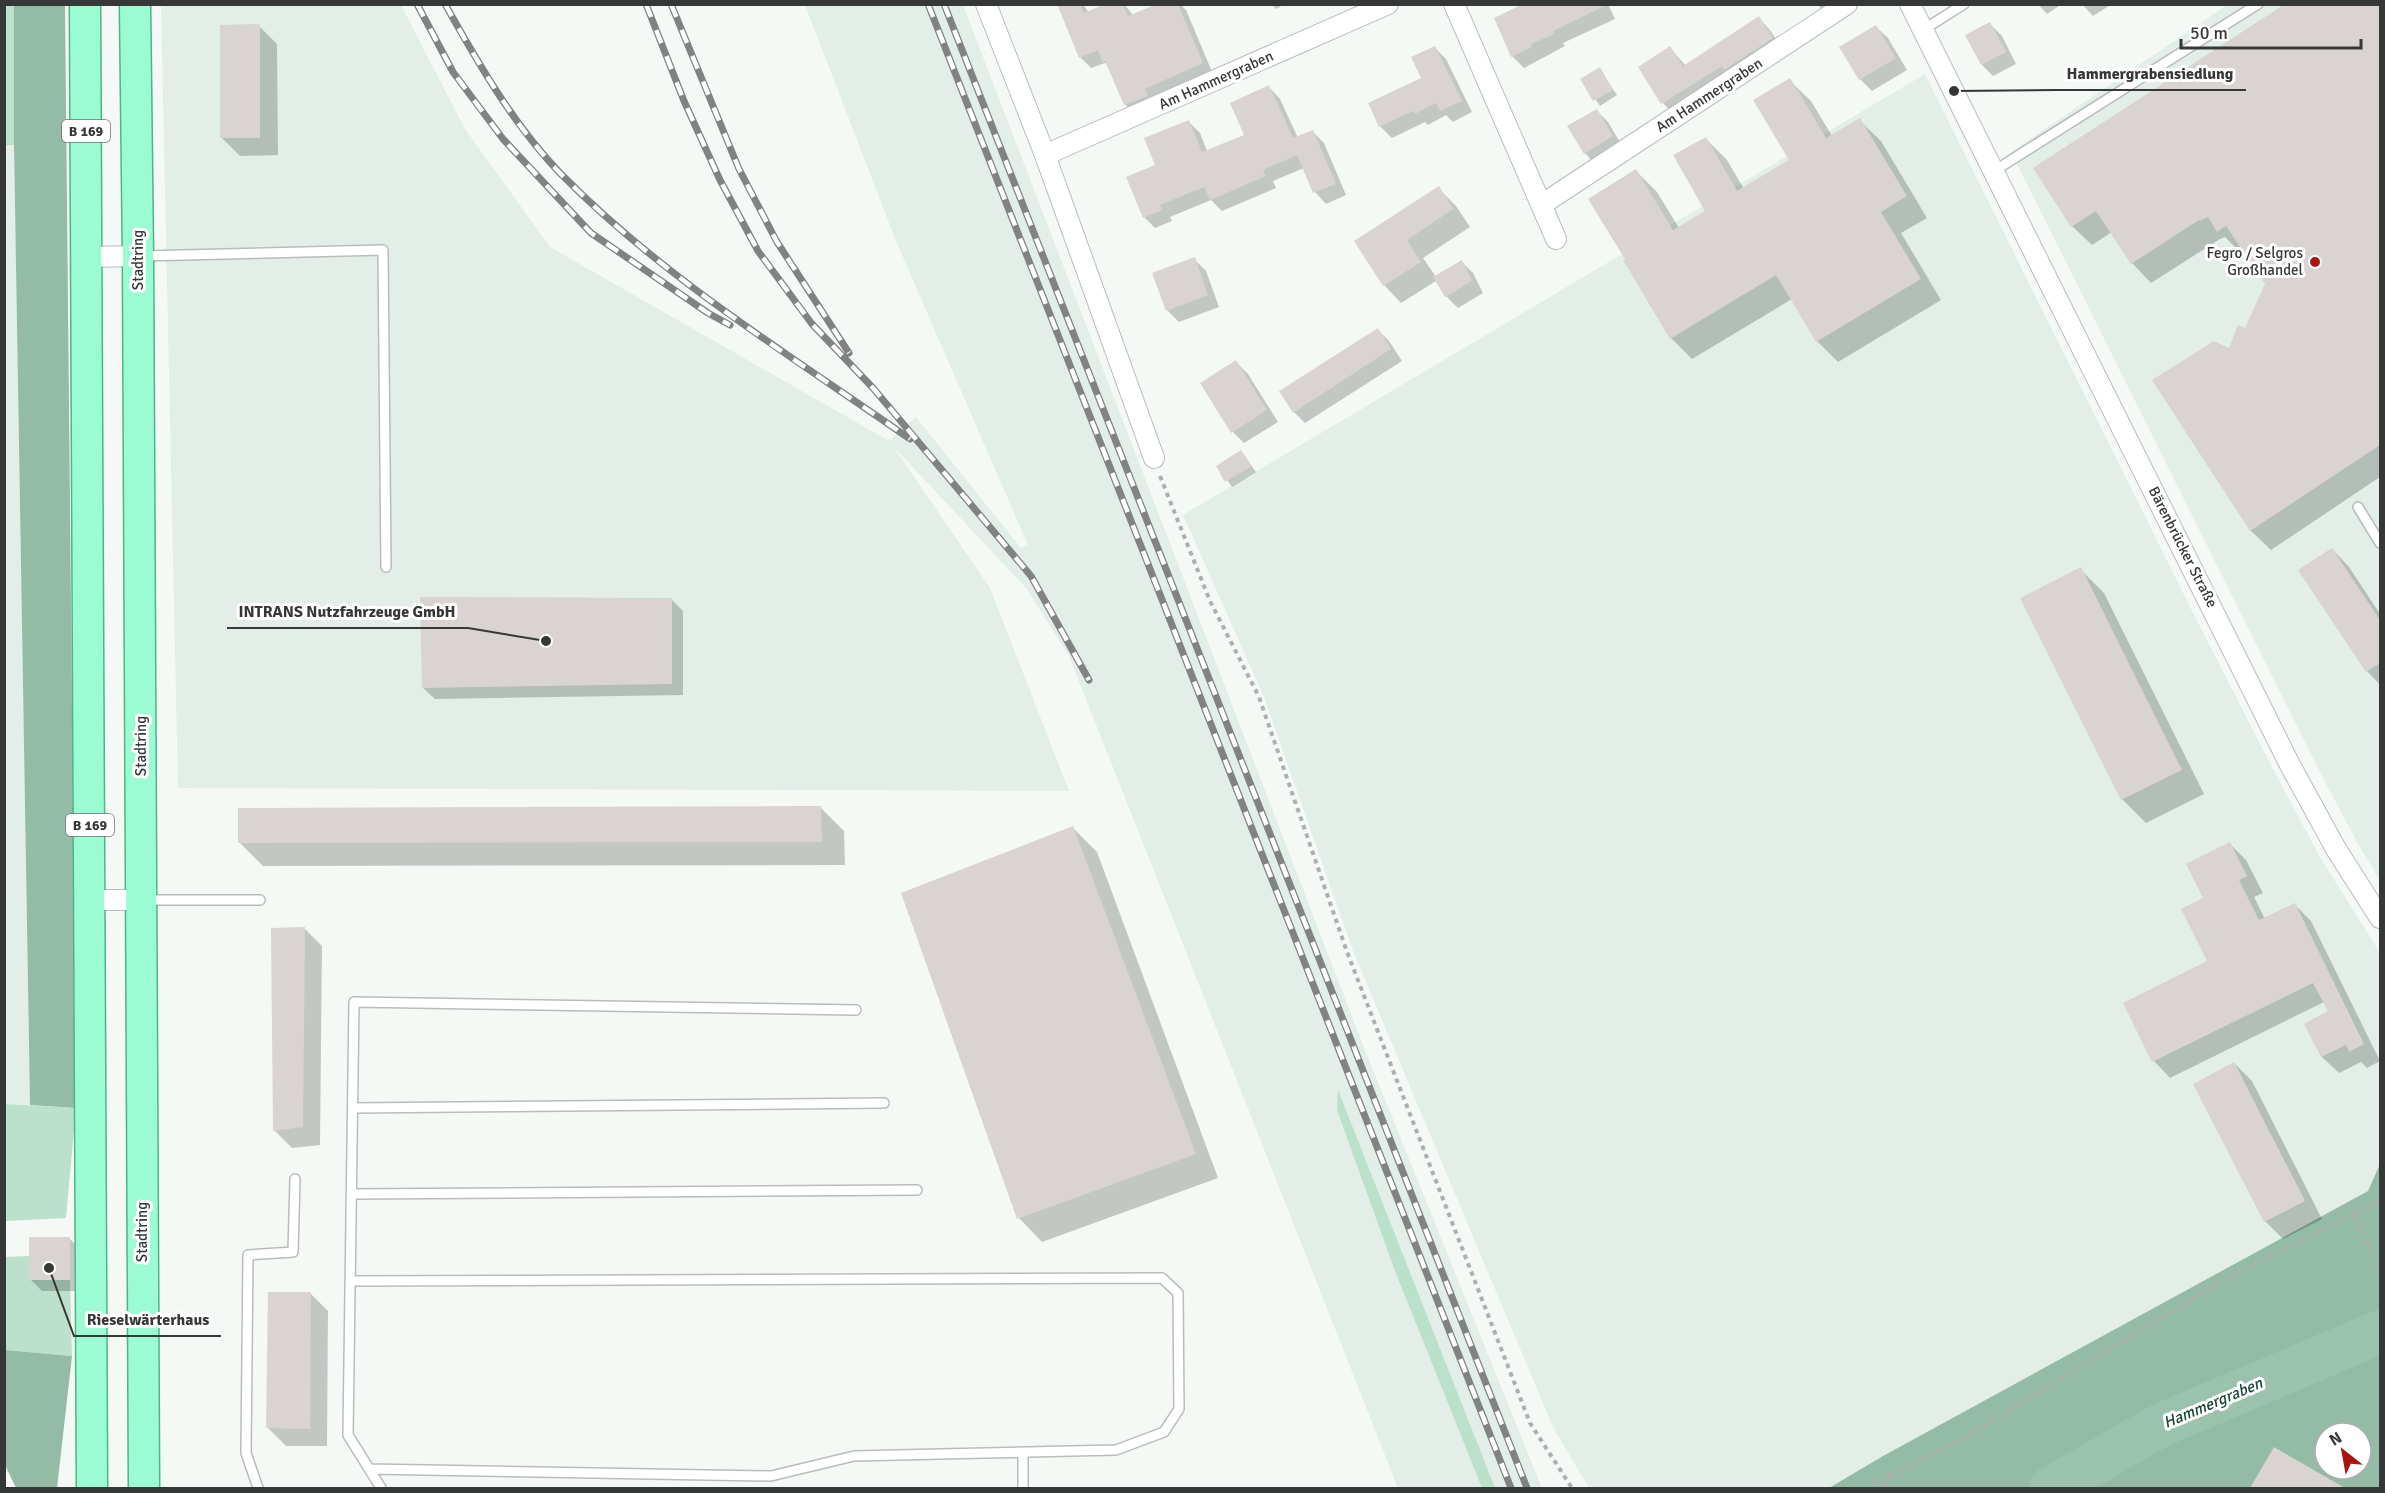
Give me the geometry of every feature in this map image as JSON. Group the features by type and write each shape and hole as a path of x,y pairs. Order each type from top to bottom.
{"main road":[{"name":"B 169","path":"85,4 92,1488"},
{"name":"Stadtring","path":"135,4 144,1488"}],"street":[{"path":"986,4 1045,155 1154,458"},
{"name":"Am Hammergraben","path":"1045,155 1388,4"},
{"path":"1454,4 1556,239"},
{"name":"Am Hammergraben","path":"1541,205 1847,4"},
{"path":"1910,4 1994,171"},
{"name":"Bärenbrücker Straße","path":"1994,171 2290,765 2336,849 2380,918"},
{"path":"87,257 138,256"},
{"path":"90,900 140,900"}],"lane":[{"path":"1923,30 1964,4"},
{"path":"1994,171 2258,4"},
{"path":"138,256 382,250 386,567"},
{"path":"2358,507 2380,543"},
{"path":"140,900 260,900"},
{"path":"381,1488 348,1435 354,1002 856,1010"},
{"path":"352,1108 884,1103"},
{"path":"258,1488 246,1453 248,1255 293,1252 295,1179"},
{"path":"351,1194 917,1190"},
{"path":"350,1281 1162,1278 1178,1293 1179,1409 1164,1432 1116,1450 854,1456 771,1476 369,1469"},
{"path":"1023,1453 1023,1488"}],"path":[{"path":"1154,458 1165,494 1210,601 1259,697 1347,952 1530,1423 1572,1488"},
{"path":"1872,1484 1966,1437 2233,1274 2380,1201"},
{"path":"2354,1214 2380,1266"},
{"path":"1886,1488 1892,1474"}],"shaded area":[{"path":"161,5 401,5 465,129 550,247 889,441 916,417 1021,548 1028,545 896,241 805,5 963,5 1361,1040 1542,1488 1398,1488 1069,656 1026,588 893,446 990,588 1069,791 178,788"},
{"path":"2227,5 2380,5 2380,880 2321,774 2011,152"},
{"path":"1925,74 2275,773 2320,857 2380,953 2380,1164 2368,1191 1883,1456 1829,1488 1589,1488 1553,1427 1353,951 1264,697 1183,515"},
{"path":"4,145 14,145 30,1105 5,1104"}],"green space":[{"path":"65,4 76,1108 30,1105 14,145 14,5"},
{"path":"4,5 14,5 14,145 5,145"},
{"path":"1338,1090 1495,1488 1482,1488 1395,1271 1337,1110"},
{"path":"5,1104 76,1108 66,1218 5,1221"},
{"path":"2380,1164 2380,1488 1829,1488 1883,1456 2368,1191"},
{"path":"29,1256 29,1280 70,1280 72,1356 5,1350 4,1257"},
{"path":"5,1350 72,1356 57,1488 16,1488 5,1465"}],"building":[{"path":"1057,4 1080,4 1084,13 1105,4 1123,4 1128,16 1157,4 1178,4 1203,63 1145,89 1148,96 1124,105 1098,50 1079,58"},
{"path":"1523,4 1609,4 1553,31 1554,34 1531,44 1532,47 1511,57 1494,18"},
{"name":"Fegro / Selgros Großhandel","path":"2285,4 2380,4 2380,445 2250,531 2152,380 2214,341 2229,348 2238,325 2245,328 2265,284 2226,226 2217,232 2208,217 2199,220 2131,264 2096,211 2071,227 2033,168"},
{"path":"1759,16 1773,38 1724,70 1722,66 1661,104 1638,67 1670,46 1683,66"},
{"path":"1990,22 2006,52 1981,65 1965,35"},
{"path":"260,24 260,138 220,138 220,25"},
{"path":"1876,25 1896,58 1859,80 1839,47"},
{"path":"1435,46 1462,101 1440,111 1436,103 1415,114 1413,111 1379,127 1368,103 1421,78 1411,57"},
{"path":"1600,67 1613,90 1593,101 1580,79"},
{"path":"1790,78 1826,138 1860,118 1907,196 1881,212 1921,279 1816,342 1776,275 1670,339 1588,199 1636,169 1673,230 1705,211 1673,155 1706,137 1737,191 1789,160 1753,100"},
{"path":"1269,85 1293,138 1313,130 1336,184 1313,193 1297,155 1263,170 1266,176 1210,200 1204,187 1160,205 1162,210 1143,218 1126,177 1155,165 1144,138 1189,120 1202,152 1244,135 1230,103"},
{"path":"1597,109 1613,136 1584,154 1567,126"},
{"path":"1439,186 1453,209 1407,240 1421,262 1383,286 1354,241"},
{"path":"1195,257 1208,295 1166,311 1152,273"},
{"path":"1462,260 1472,281 1445,297 1433,277"},
{"path":"1378,328 1391,349 1293,413 1279,391"},
{"path":"1236,360 1267,410 1231,433 1200,383"},
{"path":"1241,450 1252,466 1225,482 1216,466"},
{"path":"2332,548 2380,620 2380,663 2366,672 2298,570"},
{"path":"2081,567 2182,770 2121,800 2020,598"},
{"path":"420,597 672,598 672,684 422,688"},
{"path":"821,806 822,842 238,843 238,808"},
{"path":"1073,826 1196,1154 1017,1219 901,893"},
{"path":"2230,842 2247,876 2239,880 2259,920 2295,903 2364,1044 2349,1052 2346,1045 2321,1057 2304,1024 2328,1011 2313,983 2152,1062 2123,1003 2207,961 2181,909 2203,898 2186,864"},
{"path":"305,927 303,1127 273,1131 271,928"},
{"path":"2234,1062 2305,1201 2264,1222 2193,1084"},
{"path":"29,1237 70,1237 70,1280 29,1280"},
{"path":"268,1292 311,1292 310,1429 266,1428"},
{"path":"2274,1447 2313,1470 2313,1481 2333,1481 2345,1488 2250,1488"}],"waterway":[{"name":"Hammergraben","path":"2051,1488 2161,1425 2380,1332"}],"railway":[{"path":"417,4 453,72 503,139 591,233 708,313 730,325"},
{"path":"445,4 483,70 512,114 560,173 600,211 684,281 910,439"},
{"path":"646,4 684,101 720,180 758,251 812,324 873,388 1031,576 1089,680"},
{"path":"671,4 739,169 777,242 849,353"},
{"path":"928,4 1511,1488"},
{"path":"944,4 1527,1488"}],"place":[{"name":"Hammergrabensiedlung","path":"1954,91"},
{"name":"Fegro / Selgros Großhandel","path":"2315,262"},
{"name":"INTRANS Nutzfahrzeuge GmbH","path":"546,641"},
{"name":"Rieselwärterhaus","path":"49,1268"}]}
